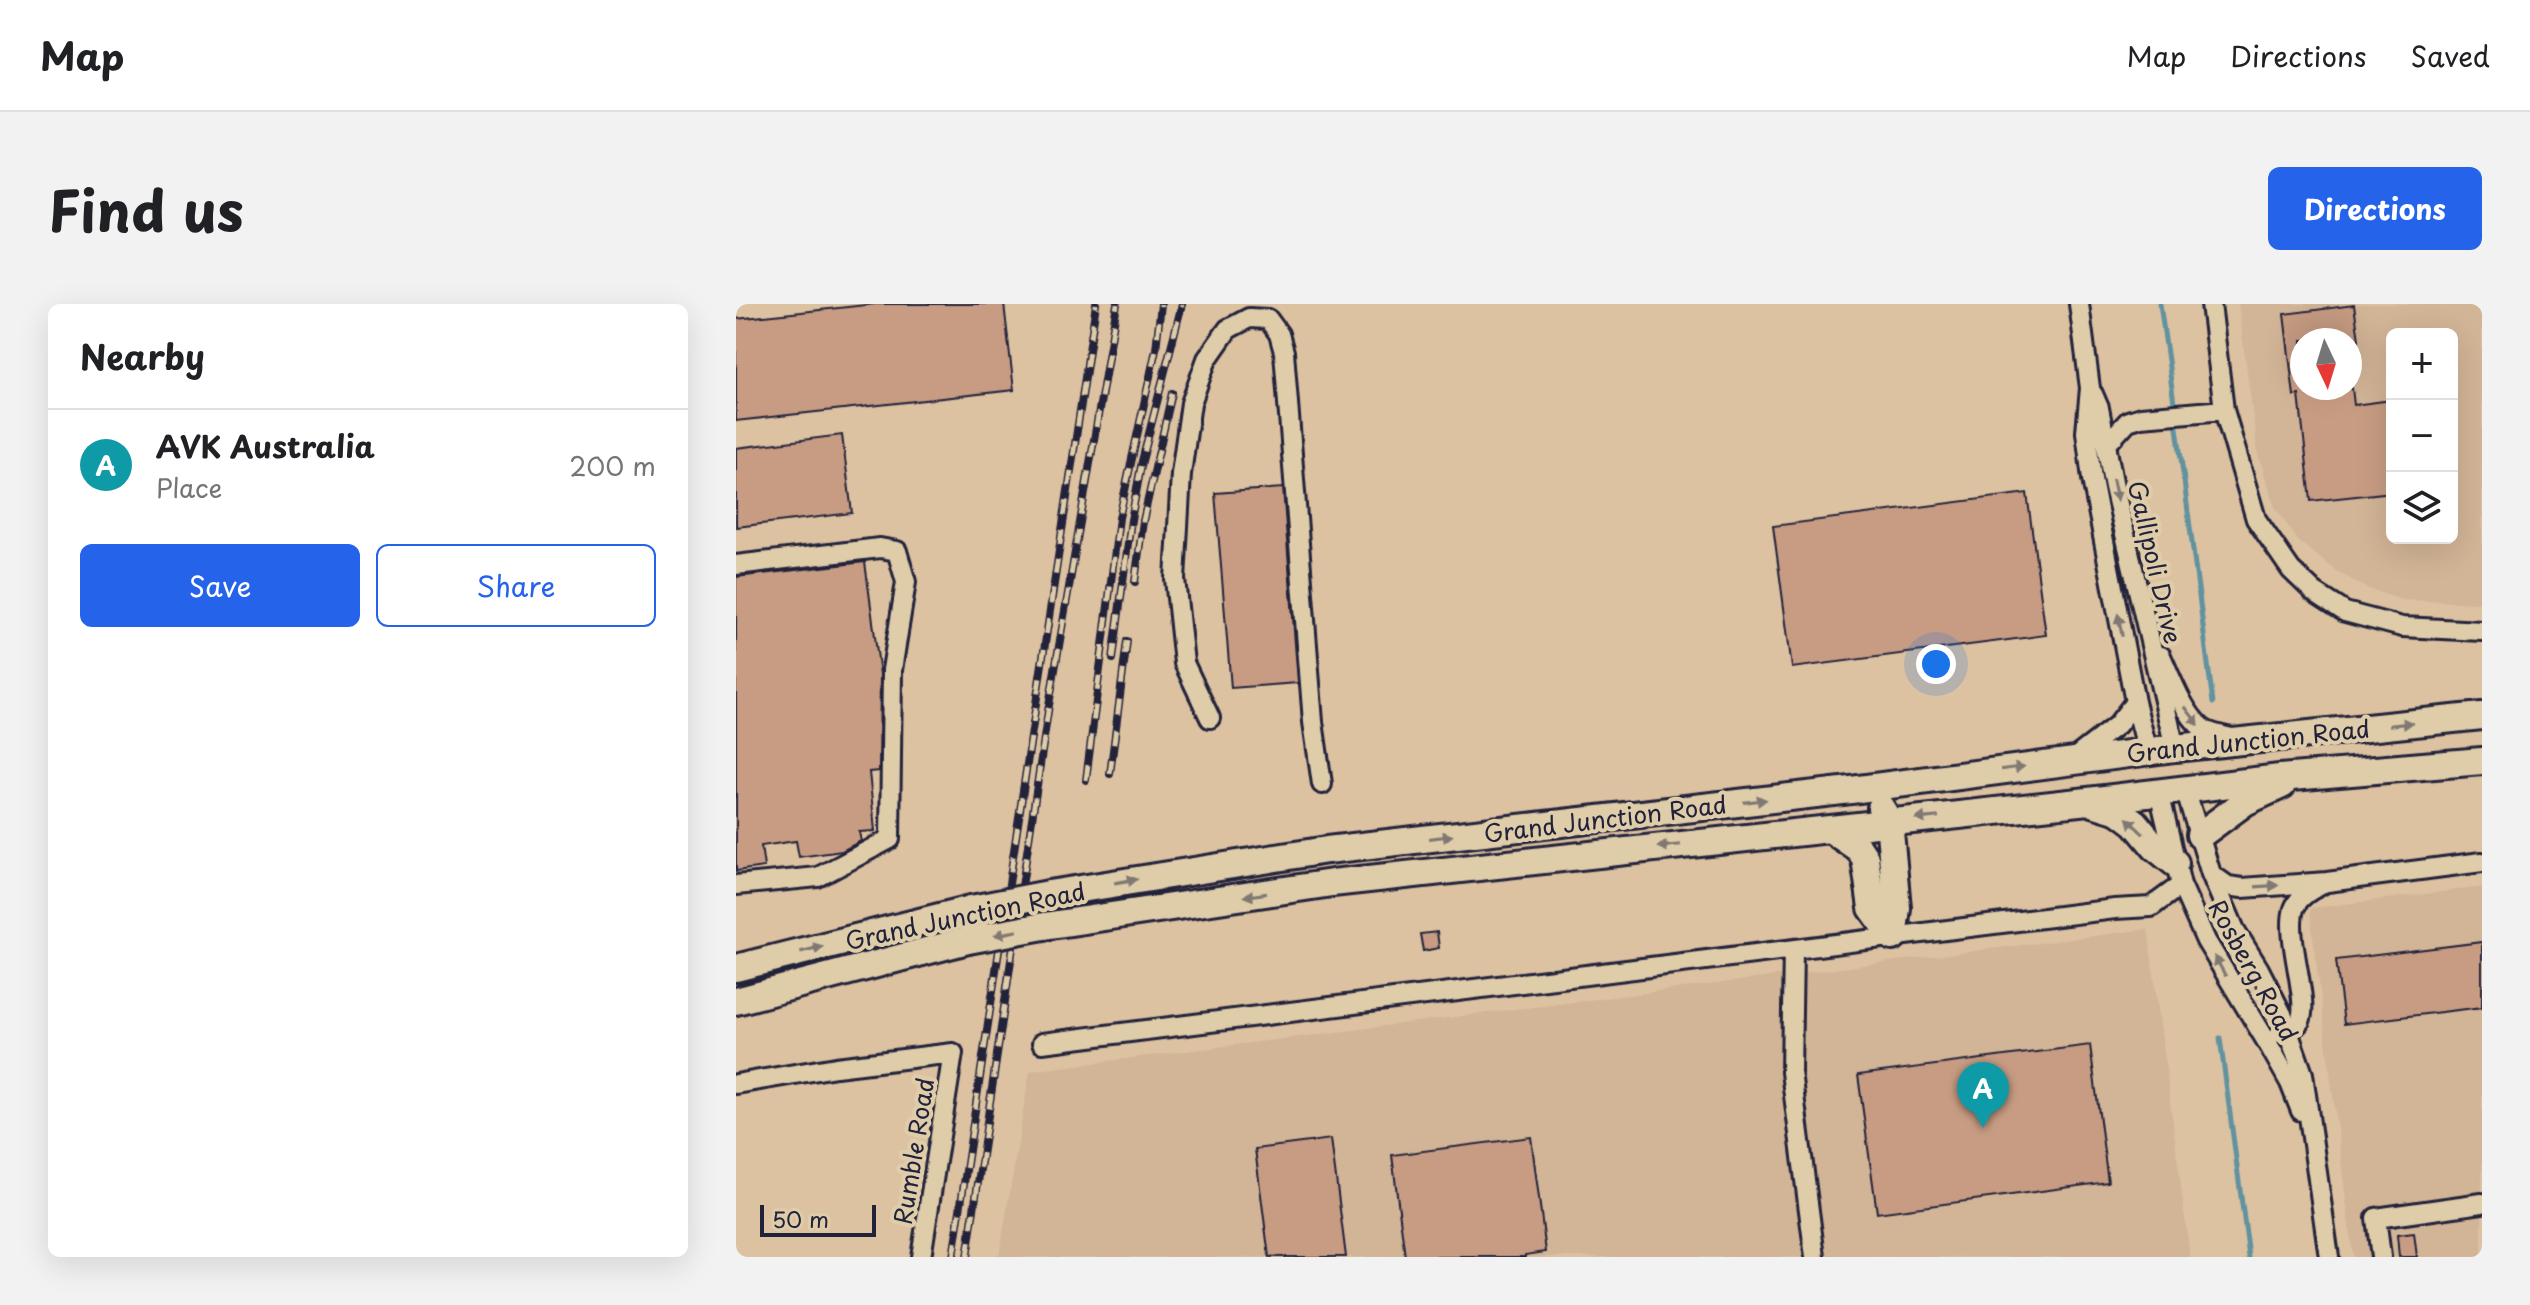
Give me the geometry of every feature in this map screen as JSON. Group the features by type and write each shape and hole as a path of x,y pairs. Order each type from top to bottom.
{"highway":[{"name":"Grand Junction Road","path":"736,968 971,909 1327,850 1851,790 2240,740 2482,716"},
{"path":"2172,791 2175,748"},
{"path":"2148,752 2172,791"},
{"name":"Grand Junction Road","path":"736,1001 968,940 1332,883 2304,776 2482,761"},
{"path":"2200,835 2245,802 2304,776"},
{"path":"1851,790 1878,803 1889,821 1897,908 1893,937"},
{"path":"2088,801 2119,811 2135,823 2178,874"},
{"path":"1830,829 1859,849 1865,858 1872,908 1893,937"}],"street":[{"name":"Gallipoli Drive","path":"2079,304 2090,388 2086,432 2092,479 2135,702 2148,752"},
{"path":"2211,304 2224,410 2256,519 2291,570 2314,592 2345,612 2402,627 2482,631"},
{"path":"1210,718 1184,663 1175,579 1181,474 1191,403 1207,359 1228,329 1249,318 1268,319 1279,334 1284,352 1313,722 1322,784"},
{"name":"Gallipoli Drive","path":"2090,388 2099,408 2175,748"},
{"path":"2106,445 2128,421 2224,410"},
{"path":"736,565 880,548 897,551 906,582 892,670 890,839 818,877 736,885"},
{"path":"2145,621 2182,702 2201,727 2240,740"},
{"path":"2071,761 2117,725 2135,702"},
{"name":"Rosberg Road","path":"2172,791 2200,835 2211,874 2235,930 2259,969 2289,1031 2303,1074 2329,1257"},
{"name":"Rosberg Road","path":"2172,791 2178,874 2206,941 2290,1083 2316,1167"},
{"path":"2211,874 2228,886 2242,888 2327,882 2482,862"},
{"path":"1042,1043 2151,907 2178,874"},
{"path":"2261,1031 2275,1035 2289,1031 2300,1021 2302,1009 2292,936 2294,908 2306,892 2327,882"},
{"path":"1793,950 1791,1072 1815,1257"},
{"name":"Rumble Road","path":"736,1084 836,1067 953,1053 921,1257"},
{"path":"2381,1257 2376,1218 2482,1203"}],"shaded area":[{"path":"2238,304 2482,304 2482,603 2402,600 2366,588 2338,572 2298,541 2275,507 2258,454"},
{"path":"2482,887 2482,1257 2353,1257 2310,911 2312,908"},
{"path":"2148,929 2190,1257 999,1257 1030,1071"}],"building":[{"path":"875,304 1004,304 1014,390 736,421 736,319"},
{"path":"2354,305 2357,328 2290,328 2290,363 2284,314"},
{"path":"2300,400 2353,400 2354,405 2386,401 2386,493 2311,501"},
{"path":"842,435 852,513 736,527 736,448"},
{"path":"1283,488 1298,683 1231,688 1215,493"},
{"path":"2027,493 2046,635 1792,668 1773,526"},
{"path":"865,562 880,674 879,771 869,772 875,831 859,832 861,841 842,851 799,857 796,841 761,846 764,867 736,871 736,577"},
{"path":"1437,932 1439,948 1423,951 1420,934"},
{"path":"2482,942 2482,1007 2344,1024 2336,960"},
{"path":"2090,1045 2108,1182 1877,1213 1858,1075"},
{"path":"1531,1137 1546,1252 1525,1257 1405,1257 1392,1155"},
{"path":"1331,1139 1346,1257 1269,1257 1255,1149"},
{"path":"2414,1233 2417,1257 2399,1257 2397,1235"}],"waterway":[{"path":"2160,304 2175,410"},
{"path":"2176,420 2213,703"},
{"path":"2220,1038 2249,1257"}],"railway":[{"path":"953,1257 1096,304"},
{"path":"967,1257 1048,711 1117,304"},
{"path":"1086,780 1119,518 1156,349 1161,304"},
{"path":"1113,659 1142,461 1182,304"},
{"path":"1135,582 1143,521 1172,393"},
{"path":"1110,774 1127,641"}],"place":[{"name":"AVK Australia","path":"1983,1128"}]}
